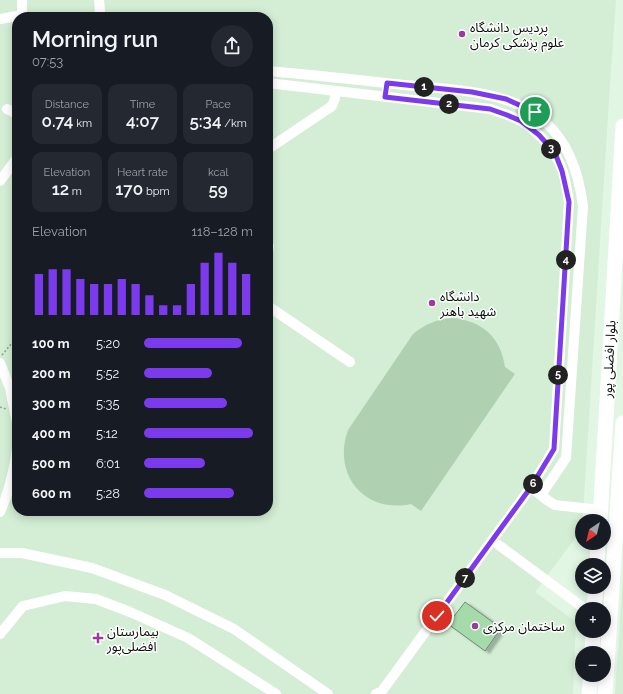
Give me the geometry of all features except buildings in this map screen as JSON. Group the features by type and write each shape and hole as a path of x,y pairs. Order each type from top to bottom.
{"highway":[{"name":"بلوار افضلی پور","path":"600,514 623,126"},
{"path":"605,694 623,422"},
{"path":"589,694 590,682"}],"lane":[{"path":"22,0 22,12"},
{"path":"99,0 100,12"},
{"path":"0,19 12,17"},
{"path":"273,72 472,92 506,99 535,112 553,129 565,147 574,166 581,187 583,206 566,458 541,495"},
{"path":"385,97 387,83"},
{"path":"273,84 490,109 507,115 521,121 539,135 555,153 562,171 569,202 554,449 531,487 382,691 376,694"},
{"path":"273,146 332,106 335,98 334,91"},
{"path":"7,109 12,112"},
{"path":"0,181 12,165"},
{"path":"273,309 350,362"},
{"path":"0,363 12,397"},
{"path":"0,512 12,477"},
{"path":"531,487 554,504 592,514"},
{"path":"492,540 576,602"},
{"path":"0,553 22,553 92,568 165,595 234,629 328,694"},
{"path":"0,634 23,606 65,596 96,599 130,612 188,638 276,694"}],"path":[{"path":"0,358 12,342"}],"shaded area":[{"name":"دانشگاه شهید باهنر","path":"0,0 616,0 583,514 575,514 575,538 535,592 575,621 573,694 0,694"},
{"path":"453,318 473,323 482,327 489,333 499,348 505,367 515,374 421,511 411,504 394,505 379,503 366,497 356,487 349,475 344,462 344,446 348,430 413,334 422,327 432,323"},
{"path":"623,577 623,694 615,694"}],"place":[{"name":"پردیس دانشگاه علوم پزشکی کرمان","path":"462,34"},
{"name":"دانشگاه شهید باهنر","path":"432,303"},
{"name":"ساختمان مرکزی","path":"475,626"},
{"name":"بیمارستان افضلی‌پور","path":"98,638"}],"route":[{"path":"437,616 531,487 554,449 569,202 562,171 555,153 539,135 521,121 490,109 385,97 387,83 472,92 506,99 535,112"}]}
